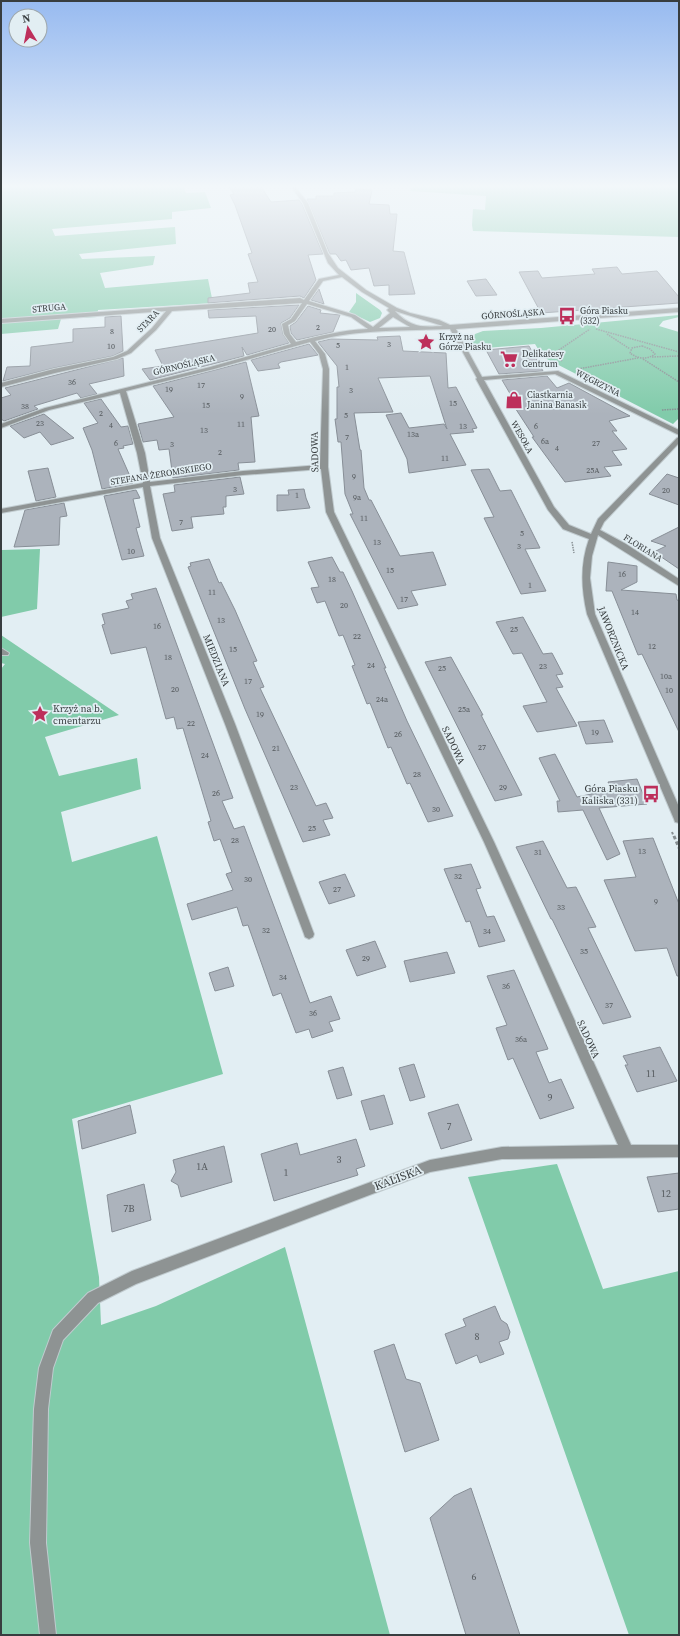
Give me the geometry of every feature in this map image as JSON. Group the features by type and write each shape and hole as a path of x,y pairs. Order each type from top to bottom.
{"street":[{"path":"331,261 345,276 388,307 420,318 444,323 452,327"},
{"path":"294,344 287,334 285,324 293,320 304,301 321,280 345,276"},
{"name":"STARA","path":"1,385 54,371 114,358 129,352 170,310 289,300 304,301 353,316 373,330"},
{"path":"388,307 393,314 408,325 419,329 420,318"},
{"name":"STRUGA","path":"1,321 86,314 170,310"},
{"name":"GÓRNOŚLĄSKA","path":"1,426 46,409 212,368 310,339 329,335 373,330 452,327 679,310"},
{"path":"373,330 393,314"},
{"name":"WESOŁA","path":"452,327 559,520 566,527 594,534"},
{"name":"SADOWA","path":"310,339 322,354 326,369 324,467 330,512 488,842 627,1150"},
{"name":"WĘGRZYNA","path":"480,379 556,372 679,433"},
{"name":"MIEDZIANA","path":"122,390 141,453 145,484 156,538 230,724 309,934"},
{"name":"JAWORZNICKA","path":"679,439 606,514 594,534 586,557 585,573 591,614 679,819"},
{"name":"STEFANA ŻEROMSKIEGO","path":"1,511 145,484 202,476 260,470 324,467"},
{"name":"FLORIANA","path":"594,534 623,546 679,583"},
{"name":"KALISKA","path":"48,1635 38,1543 42,1409 46,1368 58,1335 94,1298 132,1278 430,1166 502,1153 627,1150 679,1151"}],"path":[{"path":"585,326 679,352"},
{"path":"598,327 630,350 632,355 638,358"},
{"path":"563,362 556,356 556,352 591,328"},
{"path":"630,350 638,346 647,347 655,352 652,357"},
{"path":"582,373 576,370 638,358 679,356"},
{"path":"642,358 679,382"},
{"path":"657,409 679,409"}],"green space":[{"path":"1,261 154,261 153,265 100,273 105,288 208,279 213,303 98,310 97,317 61,319 58,329 1,334"},
{"path":"356,293 380,310 382,313 380,318 370,322 349,312 356,302"},
{"path":"679,315 679,317 663,321 659,326 679,332 679,418 673,424 543,357 535,344 474,349 471,342 475,334 483,331 541,328"},
{"path":"1,547 2,550 40,549 37,609 1,617"},
{"path":"1,635 119,715 45,737 59,776 137,758 141,789 61,812 72,862 157,836 223,1074 72,1119 99,1277 101,1325 156,1306 285,1247 390,1635 1,1635 1,669 5,664 1,663"},
{"path":"557,1164 603,1289 679,1271 679,1635 629,1635 468,1177"}],"building":[{"path":"251,261 310,261 316,280 304,298 300,296 208,303 208,298 250,293 248,283 258,282"},
{"path":"347,261 406,261 415,294 389,295 389,285 374,286 369,268 351,270"},
{"path":"617,267 622,274 657,271 679,297 679,303 541,313 519,272 538,271 542,278 595,274 592,269"},
{"path":"486,279 497,295 476,296 467,281"},
{"path":"319,289 324,304 311,300"},
{"path":"299,305 290,318 281,323 283,334 289,343 247,355 242,347 244,356 150,380 142,369 163,366 155,350 258,333 256,316 209,318 208,310"},
{"path":"308,306 321,310 320,313 340,315 333,332 297,340 291,333 290,326 296,322"},
{"path":"121,316 123,351 113,356 54,368 3,381 7,367 30,366 31,347 73,342 73,329 105,327 105,317"},
{"path":"400,336 403,351 446,353 448,388 456,387 477,428 472,429 474,432 450,434 466,465 409,473 407,459 386,415 401,413 409,428 444,424 447,429 430,376 378,378 393,412 354,413 361,450 364,488 369,500 371,500 400,556 433,552 446,585 411,591 418,605 398,609 350,514 353,514 345,494 341,442 338,442 335,419 337,419 337,387 339,387 337,366 318,342 331,339 378,340 377,337"},
{"path":"309,344 318,355 281,362 278,364 280,368 258,371 251,360"},
{"path":"529,346 543,371 499,374 486,350"},
{"path":"123,358 124,376 89,384 97,394 81,398 77,393 34,406 38,409 4,421 1,419 1,398 11,395 5,388"},
{"path":"246,362 259,416 251,417 255,462 238,463 239,470 173,478 169,449 159,450 157,440 143,442 138,424 174,417 153,386"},
{"path":"547,376 557,388 569,383 630,416 609,421 617,431 612,431 627,449 612,451 622,465 604,467 611,476 565,482 532,437 534,437 508,397 512,397 502,380"},
{"path":"101,399 121,427 128,426 133,444 123,446 124,448 118,449 133,483 102,489 92,450 83,428 98,423 84,403"},
{"path":"44,414 74,438 51,445 40,432 24,438 10,426"},
{"path":"48,468 56,497 36,501 28,471"},
{"path":"489,469 500,491 511,490 540,548 525,549 546,591 521,594 484,518 494,517 471,470"},
{"path":"667,474 679,478 679,505 649,494"},
{"path":"240,477 244,494 226,496 226,507 223,507 224,514 191,517 193,528 172,531 163,494 175,492 174,485"},
{"path":"304,489 310,508 277,511 277,495 289,495 288,490"},
{"path":"136,490 140,498 133,499 140,527 136,528 144,556 122,560 104,496"},
{"path":"64,503 67,516 60,517 59,545 14,547 25,510"},
{"path":"679,527 679,569 654,552 666,546 651,541"},
{"path":"332,557 340,572 343,572 352,591 386,668 384,668 407,721 453,816 428,822 410,783 407,784 391,747 388,748 370,703 367,704 352,666 355,665 343,635 339,636 325,601 317,603 311,588 319,587 308,562"},
{"path":"209,559 219,583 221,582 235,610 257,661 253,662 264,687 260,688 316,806 326,803 333,818 323,820 330,835 303,842 245,709 188,567 191,566 190,563"},
{"path":"608,562 637,566 637,582 621,590 676,594 677,600 679,601 679,732 642,654 638,655 612,591 606,591"},
{"path":"156,588 233,798 222,801 234,829 244,826 310,1003 331,996 340,1019 329,1022 333,1031 312,1038 309,1029 296,1033 281,993 273,996 248,925 243,926 237,907 192,920 187,904 233,890 226,874 232,872 220,839 214,841 208,822 211,821 183,728 177,729 174,717 166,719 146,647 111,654 102,625 105,624 102,614 129,608 126,601 133,599 131,594"},
{"path":"523,617 543,654 552,653 563,674 556,675 563,687 556,688 577,726 537,732 523,706 547,702 522,653 513,654 496,622"},
{"path":"451,657 483,715 481,715 522,795 495,801 425,662"},
{"path":"604,720 613,742 586,744 578,722"},
{"path":"555,754 577,797 611,790 608,782 637,779 647,804 599,808 620,854 607,860 583,810 558,812 557,801 560,801 539,758"},
{"path":"653,838 679,904 679,976 677,976 667,948 635,951 604,880 636,877 623,841"},
{"path":"543,841 567,888 576,887 596,927 588,928 631,1017 603,1024 516,847"},
{"path":"471,864 481,888 476,889 487,917 494,916 505,941 479,947 470,921 466,922 444,869"},
{"path":"345,874 355,896 329,904 319,882"},
{"path":"375,941 386,967 357,976 346,950"},
{"path":"447,952 455,973 410,982 404,961"},
{"path":"228,967 234,986 215,991 209,973"},
{"path":"514,970 548,1049 536,1052 549,1083 561,1079 574,1108 540,1119 513,1058 508,1060 496,1028 507,1025 487,976"},
{"path":"660,1047 677,1081 637,1092 625,1065 628,1065 623,1056"},
{"path":"414,1064 425,1097 410,1101 399,1068"},
{"path":"343,1067 352,1095 337,1099 328,1071"},
{"path":"384,1095 393,1124 370,1130 361,1101"},
{"path":"458,1104 472,1140 441,1149 428,1113"},
{"path":"130,1105 136,1133 82,1149 78,1121"},
{"path":"356,1139 365,1166 356,1169 358,1175 274,1201 261,1154 297,1143 300,1155"},
{"path":"224,1146 232,1182 181,1197 178,1185 171,1181 176,1172 173,1160"},
{"path":"679,1173 679,1209 658,1212 647,1177"},
{"path":"144,1184 151,1220 112,1232 107,1195"},
{"path":"495,1306 501,1320 507,1324 510,1332 508,1339 499,1342 504,1354 480,1363 477,1355 456,1364 445,1334 466,1326 463,1319"},
{"path":"394,1344 406,1379 420,1383 439,1440 405,1452 374,1351"},
{"path":"471,1488 520,1635 466,1635 430,1518 454,1496"}],"place":[{"name":"Góra Piasku (332)","path":"567,316"},
{"name":"Krzyż na Górze Piasku","path":"426,342"},
{"name":"Delikatesy Centrum","path":"509,359"},
{"name":"Ciastkarnia Janina Banasik","path":"514,400"},
{"name":"Krzyż na b. cmentarzu","path":"40,714"},
{"name":"Góra Piasku Kaliska (331)","path":"651,794"}]}
